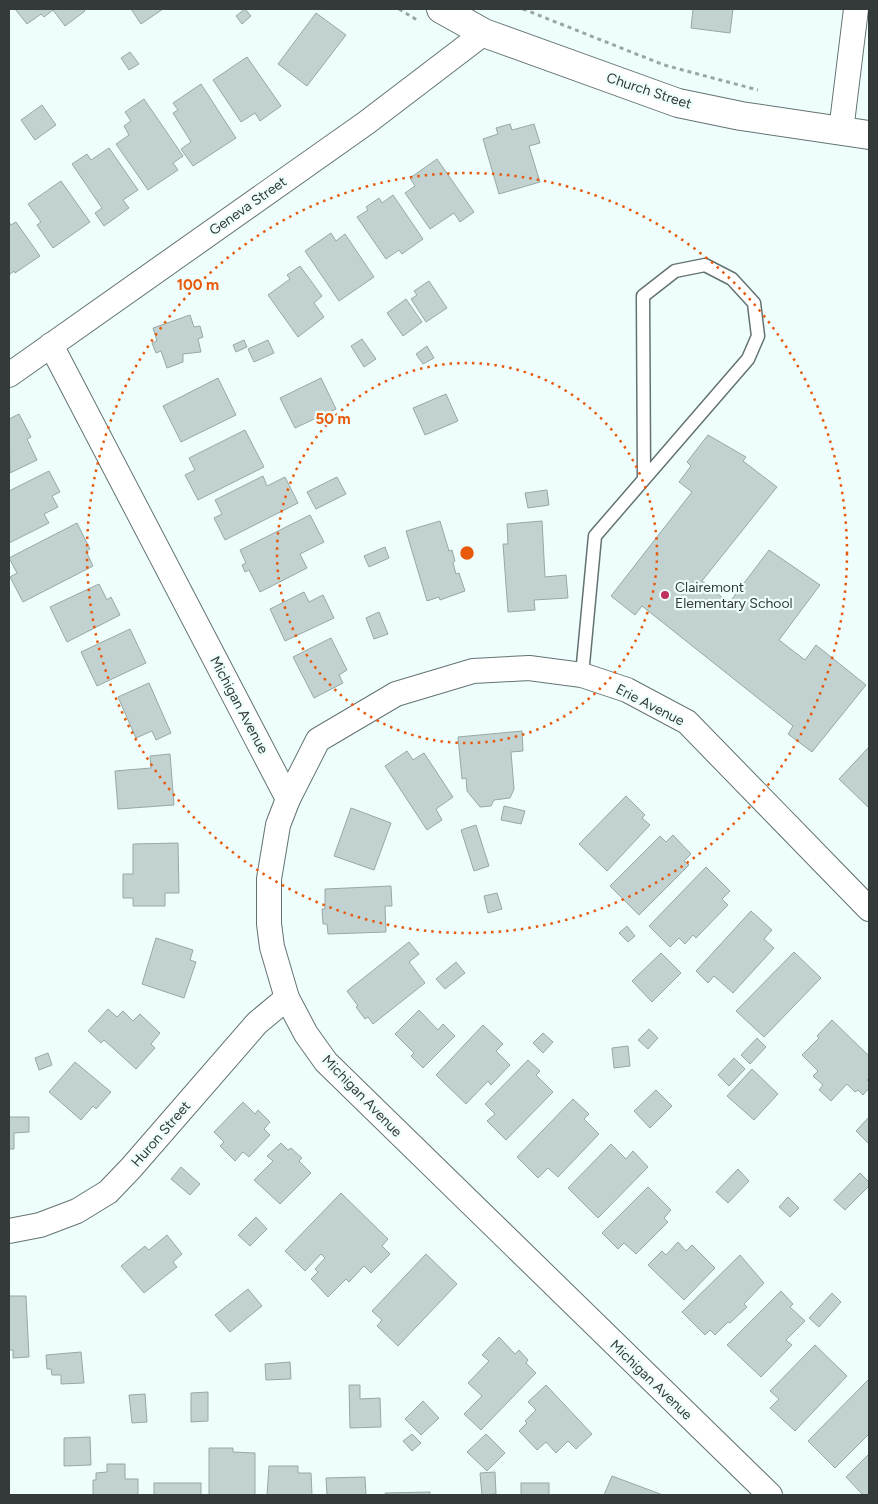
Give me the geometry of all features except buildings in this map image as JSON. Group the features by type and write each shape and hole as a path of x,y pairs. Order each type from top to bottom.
{"main road":[{"name":"Church Street","path":"441,9 484,33 678,103 741,116 869,135"}],"street":[{"path":"841,131 856,9"},
{"name":"Geneva Street","path":"9,375 366,123 484,33"},
{"name":"Michigan Avenue","path":"51,345 288,799 278,825 269,878 272,947 287,998 306,1034 326,1062 770,1495"},
{"name":"Erie Avenue","path":"288,799 318,740 396,694 473,671 529,668 582,675 627,690 687,722 869,909"},
{"name":"Huron Street","path":"9,1231 40,1225 77,1211 108,1192 257,1023 287,998"}],"lane":[{"path":"582,675 595,536 748,360 758,336 754,303 732,279 705,265 675,271 642,296 644,479"}],"path":[{"path":"523,9 664,65 760,90"}],"place":[{"name":"Clairemont Elementary School","path":"665,595"}]}
